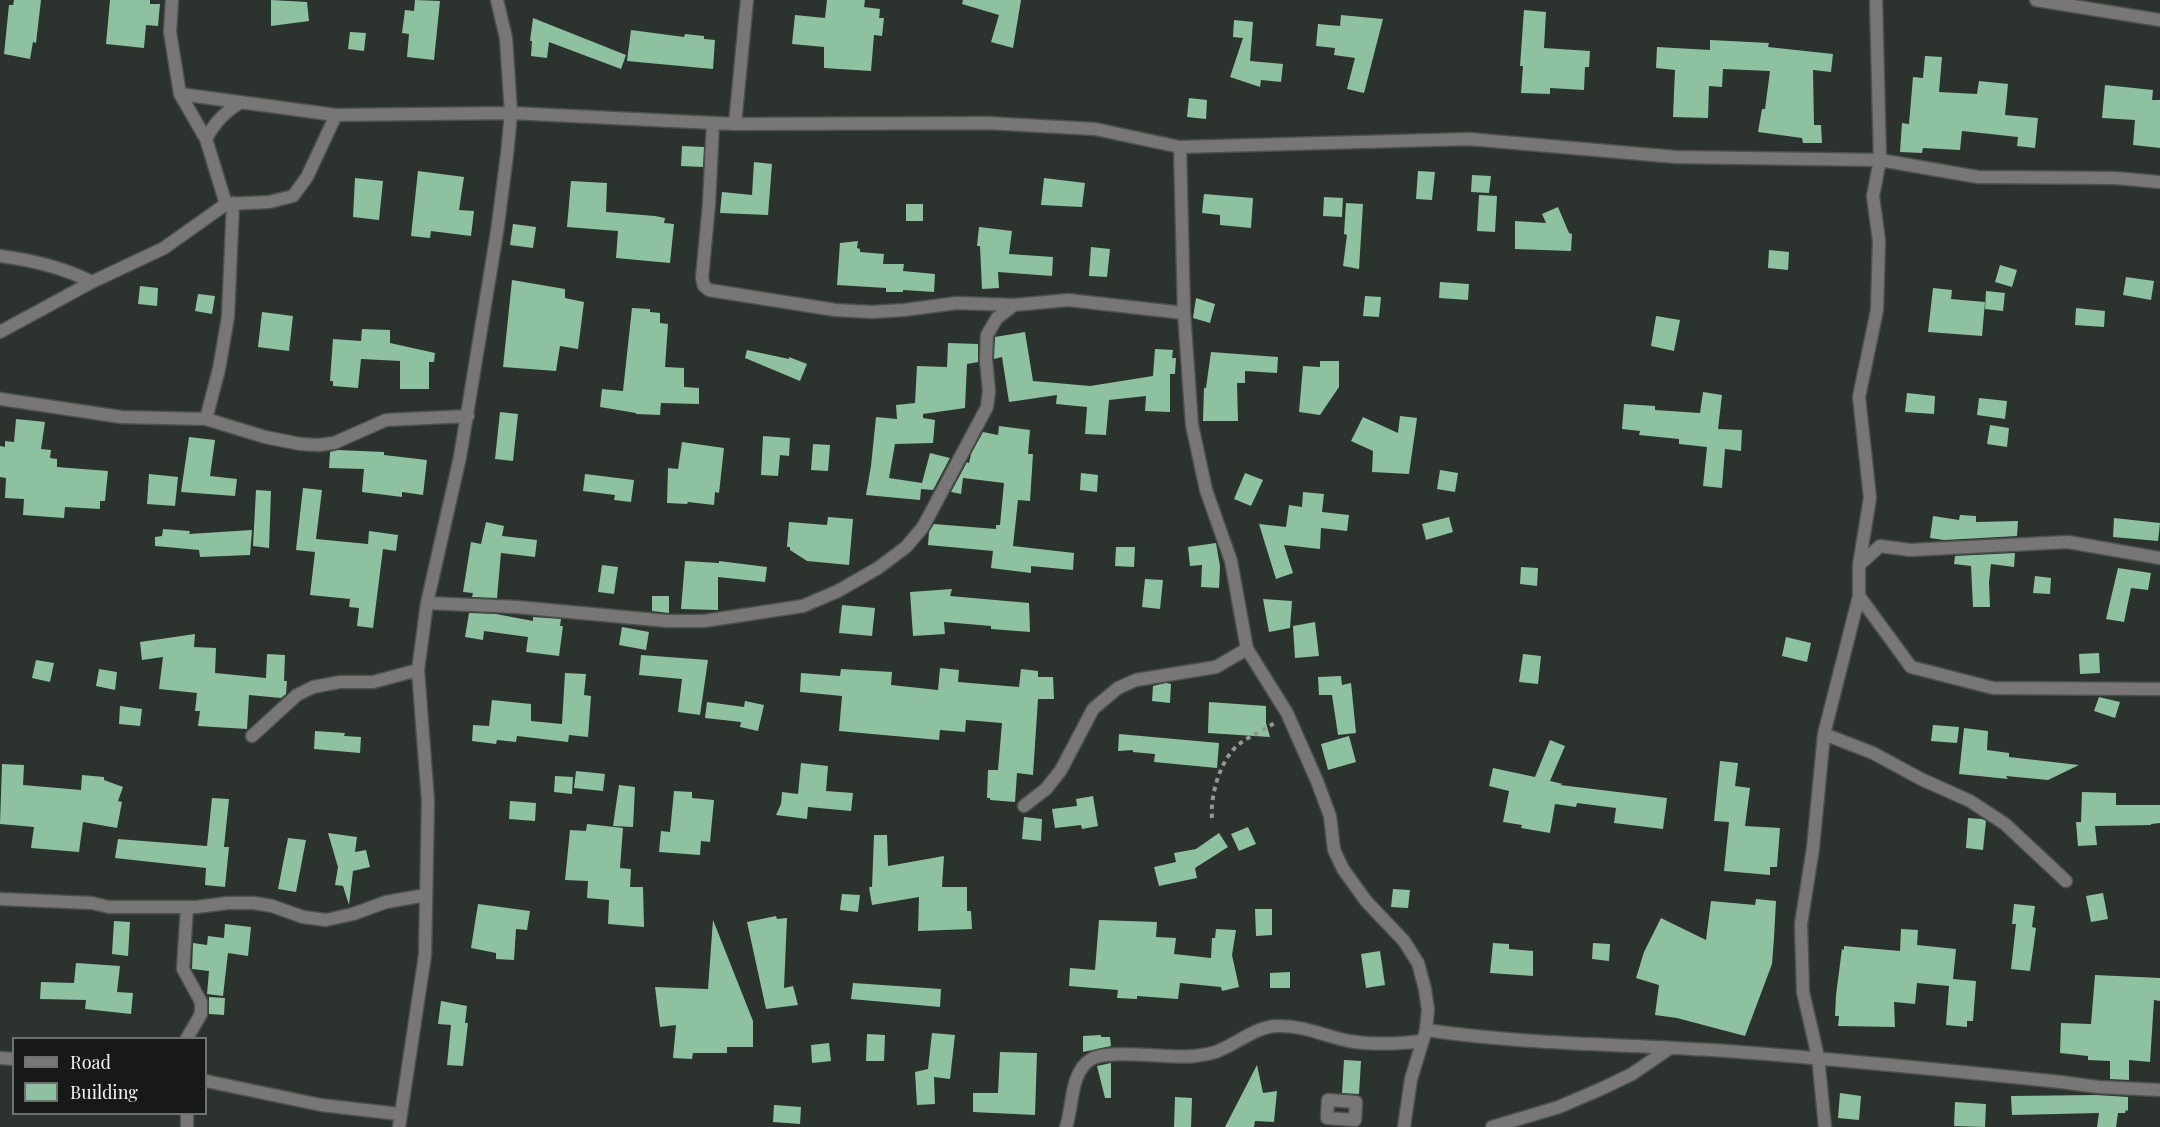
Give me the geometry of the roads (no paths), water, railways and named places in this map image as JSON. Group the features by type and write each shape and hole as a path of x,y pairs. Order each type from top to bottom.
{"street":[{"path":"172,0 170,32 180,94 206,138 229,203 228,317 219,369 206,419"},
{"path":"207,1081 399,1120 425,955 428,801 418,670 427,603 468,416 497,232 511,113 506,38 497,0"},
{"path":"735,124 747,0"},
{"path":"1825,1127 1818,1057 1803,992 1802,924 1813,848 1824,734 1859,596 1859,565 1869,498 1859,397 1877,310 1879,241 1873,196 1880,160 1876,0"},
{"path":"2036,0 2160,20"},
{"path":"180,94 336,115 511,113 735,124 987,123 1095,129 1180,147 1469,139 1676,157 1880,160 1978,177 2115,178 2160,182"},
{"path":"206,138 214,124 241,102"},
{"path":"0,332 92,282 164,248 229,203 269,202 293,196 307,177 336,115"},
{"path":"713,123 702,278 704,286 709,290 834,310 872,312 957,303 1014,305 1068,300 1184,313"},
{"path":"1180,147 1184,313 1192,425 1206,490 1232,561 1247,649 1287,713 1330,816 1334,850 1343,869 1366,901 1404,941 1418,963 1425,989 1428,1010 1424,1035 1411,1079 1404,1127"},
{"path":"0,256 21,259 76,274 92,282"},
{"path":"427,603 517,607 667,621 704,621 803,606 838,591 878,568 906,547 922,527 987,406 989,392 986,360 987,335 997,318 1014,305"},
{"path":"0,399 121,417 206,419 265,437 319,445 334,443 386,420 468,416"},
{"path":"1859,565 1880,546 1910,550 2068,542 2160,558"},
{"path":"1859,596 1911,667 1993,688 2157,687"},
{"path":"1024,806 1046,789 1061,770 1093,709 1118,688 1136,680 1216,667 1247,649"},
{"path":"252,735 297,695 313,687 340,682 373,682 418,670"},
{"path":"1824,734 1873,753 1921,779 1970,801 2005,824 2066,881"},
{"path":"0,899 92,903 109,907 187,907 254,903 272,906 303,917 326,920 353,914 386,902 426,895"},
{"path":"187,907 183,969 201,1002 201,1014 189,1037"},
{"path":"1066,1127 1075,1087 1081,1070 1090,1059 1117,1055 1191,1056 1218,1052 1275,1025 1304,1027 1351,1041 1404,1043 1424,1035 1470,1036 1522,1041 1670,1048 1818,1057 2098,1087 2160,1090"},
{"path":"1492,1127 1559,1107 1603,1088 1632,1074 1670,1048"}]}
